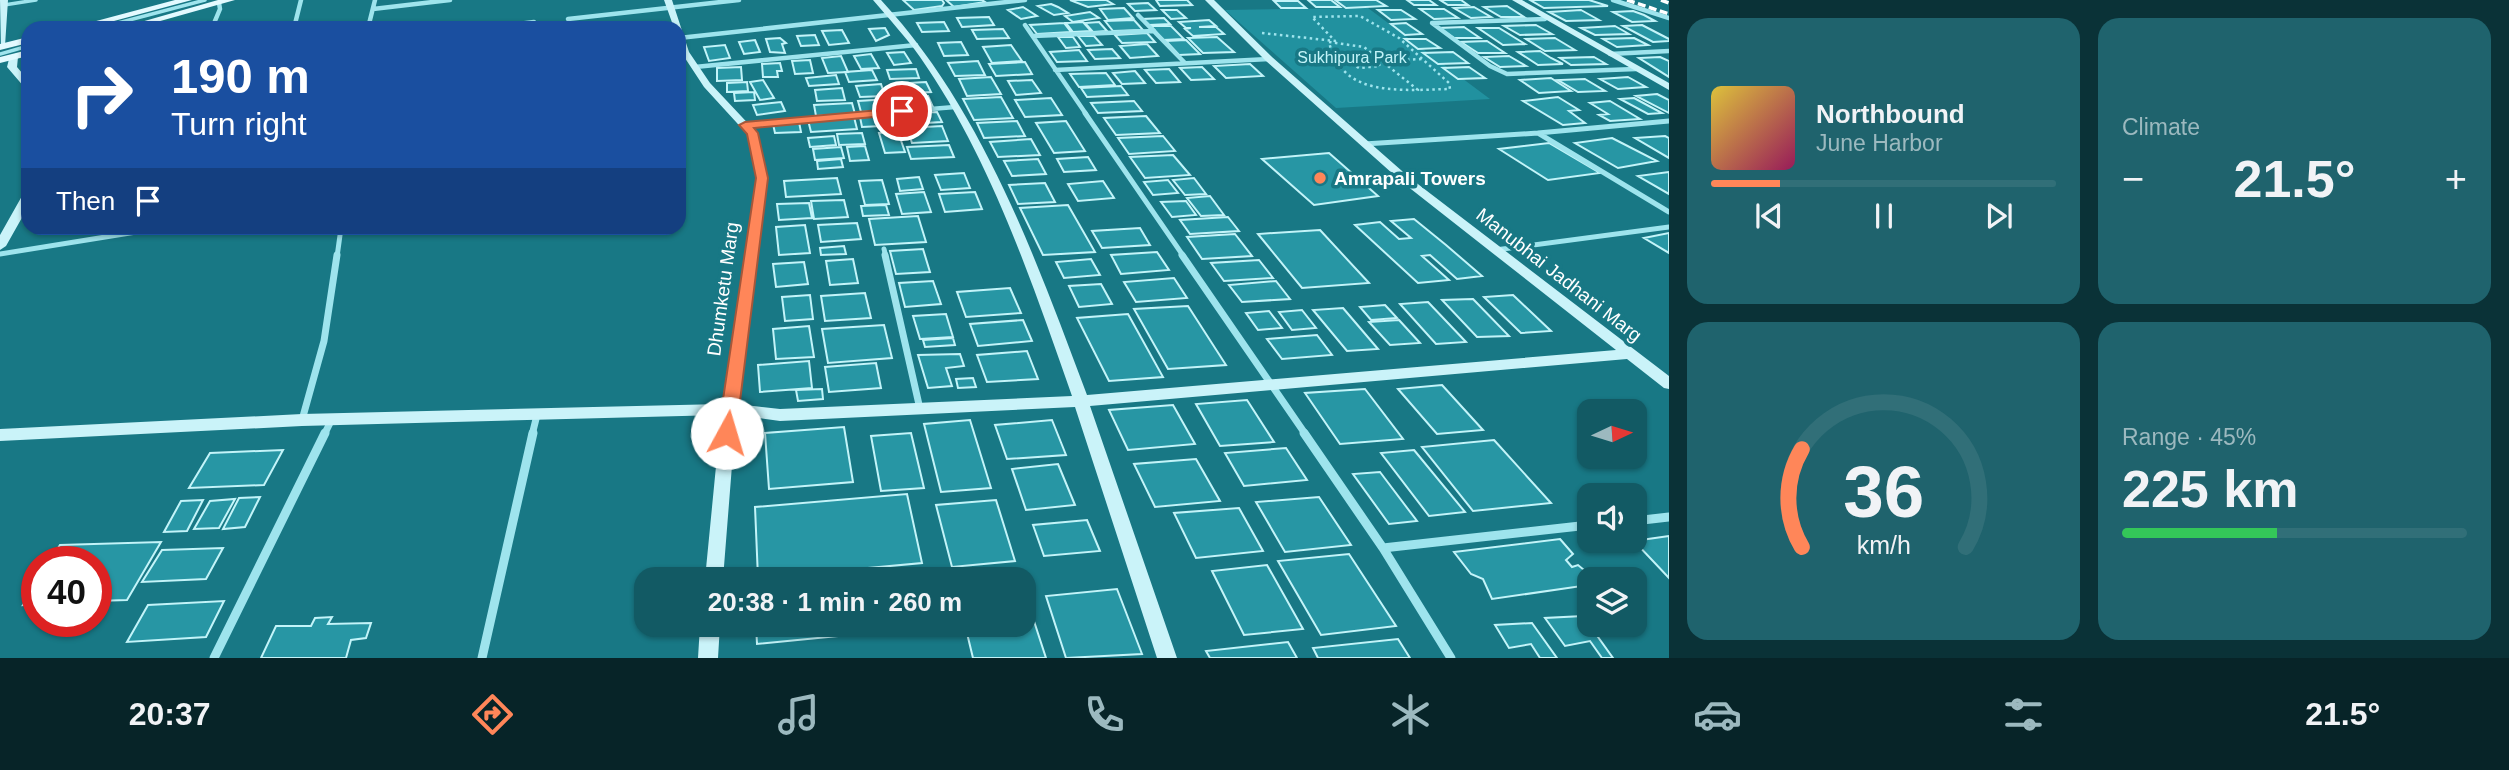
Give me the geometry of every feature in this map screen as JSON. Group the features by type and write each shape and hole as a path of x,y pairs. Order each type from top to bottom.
{"main road":[{"path":"98,21 158,3 187,0"},
{"path":"151,21 230,0"},
{"path":"0,49 21,42"},
{"path":"0,60 21,55"}],"street":[{"path":"296,21 301,0"},
{"path":"370,21 375,0"},
{"path":"373,9 450,0"},
{"path":"568,19 670,4 739,0"},
{"path":"877,0 916,45 955,107 996,184 1082,401 1167,658"},
{"path":"686,33 893,16 1025,0"},
{"name":"Manubhai Jadhani Marg","path":"1209,0 1269,59 1364,144 1495,250 1666,379"},
{"path":"1516,0 1545,19 1669,87"},
{"path":"1613,0 1669,18"},
{"path":"0,49 3,2"},
{"path":"215,21 220,9 219,3"},
{"name":"Dhumketu Marg","path":"670,4 675,21"},
{"path":"1138,15 1185,63"},
{"path":"1545,19 1432,23 1490,66 1507,75 1636,69"},
{"path":"1025,25 1383,548 1451,658"},
{"path":"1033,36 1154,31"},
{"path":"695,67 916,45"},
{"name":"Dhumketu Marg","path":"686,48 706,85 752,133 762,178 729,409 715,567"},
{"path":"1609,54 1669,51"},
{"path":"13,57 12,67 21,78"},
{"path":"1055,69 1269,59"},
{"path":"745,125 955,107"},
{"path":"1364,144 1538,133 1669,121"},
{"path":"1538,133 1669,212"},
{"path":"0,246 21,208"},
{"path":"1495,250 1669,227"},
{"path":"0,254 118,235"},
{"path":"302,420 324,341 340,235"},
{"path":"884,249 920,409"},
{"path":"0,435 332,419 729,409 780,415 1082,401 1630,354"},
{"path":"482,658 537,415"},
{"path":"214,658 332,419"},
{"path":"1647,520 1669,517"},
{"path":"1383,548 1577,527"},
{"path":"708,658 709,637"}],"lane":[{"path":"3,2 36,0"},
{"path":"126,21 205,0"},
{"path":"0,49 21,47"}],"path":[{"path":"1360,16 1399,38 1449,83 1450,89 1403,92 1372,86 1355,79 1335,62 1329,42 1335,41 1312,17 1360,16"},
{"path":"1260,33 1364,47 1419,91"},
{"path":"1344,62 1342,58 1347,55 1379,61 1422,60"},
{"path":"1335,62 1344,62 1364,69 1380,66 1379,61"}],"green space":[{"name":"Sukhipura Park","path":"1368,8 1490,99 1336,108 1225,10"}],"building":[{"path":"903,0 942,0 944,3 942,6 914,10"},
{"path":"946,0 982,0 985,2 954,7"},
{"path":"1070,0 1106,0 1113,4 1088,7"},
{"path":"1156,0 1187,0 1192,5 1160,6"},
{"path":"1308,0 1331,0 1340,7 1316,7"},
{"path":"1335,0 1376,0 1386,6 1346,8"},
{"path":"1407,0 1429,0 1436,5 1414,5"},
{"path":"1440,0 1461,0 1468,5 1448,5"},
{"path":"1530,0 1589,0 1608,6 1544,8"},
{"path":"1274,1 1298,1 1306,8 1281,8"},
{"path":"1148,3 1156,10 1135,11 1128,4"},
{"path":"1051,4 1068,13 1054,15 1038,6"},
{"path":"1507,6 1524,17 1501,17 1484,7"},
{"path":"1023,7 1037,16 1021,19 1008,10"},
{"path":"1474,7 1491,17 1471,18 1454,8"},
{"path":"1124,8 1133,18 1108,20 1100,9"},
{"path":"1420,9 1444,9 1458,18 1434,19"},
{"path":"1162,10 1177,10 1186,18 1171,19"},
{"path":"1378,10 1401,10 1415,19 1391,20"},
{"path":"1581,10 1599,20 1566,21 1549,12"},
{"path":"1633,11 1655,21 1632,22 1613,12"},
{"path":"1090,12 1099,18 1073,22 1065,16"},
{"path":"989,17 994,25 962,27 957,18"},
{"path":"1164,18 1170,24 1149,25 1143,19"},
{"path":"1134,20 1143,30 1113,31 1105,21"},
{"path":"1209,20 1216,26 1199,27 1216,27 1224,34 1193,36 1185,29 1191,28 1186,28 1179,22"},
{"path":"944,22 949,31 922,32 917,23"},
{"path":"1083,22 1091,31 1073,32 1066,23"},
{"path":"1099,22 1107,31 1093,32 1085,23"},
{"path":"1064,23 1071,32 1037,34 1030,25"},
{"path":"1406,23 1422,34 1405,35 1391,24"},
{"path":"1536,25 1552,34 1520,35 1504,26"},
{"path":"1642,25 1669,41 1653,42 1623,26"},
{"path":"1151,26 1171,26 1184,39 1163,40"},
{"path":"1615,26 1629,34 1595,35 1581,28"},
{"path":"1464,27 1480,38 1454,38 1439,28"},
{"path":"885,28 889,35 876,41 869,29"},
{"path":"1478,28 1499,28 1525,44 1503,45"},
{"path":"1003,29 1009,38 977,39 972,30"},
{"path":"842,30 849,43 829,45 822,31"},
{"path":"1147,33 1155,42 1122,43 1115,35"},
{"path":"815,35 819,45 801,46 797,36"},
{"path":"1078,36 1094,36 1102,45 1086,46"},
{"path":"1058,37 1073,37 1080,47 1066,48"},
{"path":"1217,37 1234,52 1203,53 1188,38"},
{"path":"780,38 786,43 782,44 785,53 770,52 766,39"},
{"path":"1555,38 1575,50 1545,51 1526,39"},
{"path":"1634,38 1648,45 1617,47 1603,39"},
{"path":"1405,39 1426,39 1440,48 1418,49"},
{"path":"755,40 760,52 744,54 739,42"},
{"path":"1186,40 1200,54 1179,55 1166,41"},
{"path":"1487,41 1505,53 1478,53 1461,42"},
{"path":"961,42 968,55 944,56 938,43"},
{"path":"1147,44 1158,56 1130,58 1120,46"},
{"path":"725,45 730,58 709,61 704,47"},
{"path":"1011,45 1022,61 992,63 983,47"},
{"path":"1112,49 1120,58 1095,59 1088,50"},
{"path":"1079,50 1087,61 1057,62 1050,52"},
{"path":"1540,51 1563,64 1538,65 1518,52"},
{"path":"904,52 911,63 894,65 887,53"},
{"path":"1453,52 1468,63 1438,64 1423,53"},
{"path":"871,54 879,68 861,69 854,56"},
{"path":"841,56 848,72 828,73 822,58"},
{"path":"1509,56 1526,66 1500,67 1484,57"},
{"path":"1594,57 1606,64 1571,65 1560,58"},
{"path":"1660,57 1669,61 1669,77 1639,58"},
{"path":"810,60 813,73 795,74 792,61"},
{"path":"978,61 985,75 955,76 948,63"},
{"path":"1025,62 1032,74 996,76 989,64"},
{"path":"780,63 782,71 777,71 778,77 763,77 762,64"},
{"path":"1250,64 1263,76 1226,78 1214,66"},
{"path":"741,67 742,80 717,81 717,68"},
{"path":"1202,67 1214,79 1191,80 1180,68"},
{"path":"1469,67 1485,78 1458,79 1443,68"},
{"path":"916,69 919,78 890,79 887,70"},
{"path":"1169,69 1180,82 1156,83 1145,70"},
{"path":"872,70 877,80 849,82 845,72"},
{"path":"1135,71 1145,83 1122,84 1113,73"},
{"path":"1106,73 1115,85 1079,87 1070,74"},
{"path":"836,75 839,84 809,86 806,78"},
{"path":"991,77 1001,94 967,96 959,79"},
{"path":"1628,77 1646,87 1618,89 1600,79"},
{"path":"1551,78 1571,91 1539,93 1520,80"},
{"path":"1585,79 1605,91 1578,92 1558,80"},
{"path":"763,80 774,98 760,100 750,82"},
{"path":"1032,80 1041,93 1016,95 1008,81"},
{"path":"747,82 748,91 727,92 727,83"},
{"path":"926,82 931,92 896,94 892,84"},
{"path":"881,84 885,96 860,97 856,86"},
{"path":"1121,86 1128,95 1087,97 1081,88"},
{"path":"842,88 845,100 817,101 815,90"},
{"path":"754,92 755,100 735,101 734,93"},
{"path":"1657,94 1669,100 1669,113 1636,96"},
{"path":"928,96 933,107 904,109 900,97"},
{"path":"1001,97 1013,118 974,120 963,99"},
{"path":"1558,97 1579,110 1569,111 1585,123 1563,125 1523,101"},
{"path":"1051,98 1062,115 1025,117 1015,100"},
{"path":"1634,98 1662,113 1648,114 1620,99"},
{"path":"890,99 895,110 861,112 858,101"},
{"path":"1134,101 1142,111 1098,113 1091,103"},
{"path":"1610,101 1640,119 1610,121 1599,115 1608,114 1590,103"},
{"path":"781,102 785,111 757,115 753,105"},
{"path":"852,103 855,114 816,116 814,105"},
{"path":"937,112 942,122 907,124 903,114"},
{"path":"898,115 901,125 862,127 860,117"},
{"path":"1146,116 1160,133 1116,135 1104,118"},
{"path":"854,117 857,129 811,132 808,120"},
{"path":"1017,121 1025,136 984,138 977,123"},
{"path":"1066,121 1085,151 1054,153 1036,123"},
{"path":"799,122 801,132 775,133 773,124"},
{"path":"942,126 948,141 912,143 907,128"},
{"path":"898,132 905,152 885,153 879,133"},
{"path":"862,133 865,144 839,145 837,134"},
{"path":"834,136 836,145 810,147 808,138"},
{"path":"1163,136 1175,151 1129,154 1118,138"},
{"path":"1612,138 1657,161 1618,168 1575,143"},
{"path":"1635,138 1669,138 1669,158"},
{"path":"1031,139 1040,155 998,157 990,142"},
{"path":"1549,143 1600,173 1548,180 1499,149"},
{"path":"949,145 954,157 911,159 907,147"},
{"path":"865,146 869,160 850,161 847,147"},
{"path":"841,147 844,158 815,160 813,149"},
{"name":"Amrapali Towers","path":"1329,153 1378,196 1314,205 1262,159"},
{"path":"1173,155 1190,175 1145,178 1130,157"},
{"path":"1088,157 1096,170 1064,172 1057,159"},
{"path":"841,159 843,167 818,169 817,161"},
{"path":"1038,159 1046,174 1012,176 1004,161"},
{"path":"1669,172 1669,194 1638,176"},
{"path":"964,173 970,188 941,190 935,175"},
{"path":"919,177 923,189 900,191 897,179"},
{"path":"837,178 841,194 786,197 784,181"},
{"path":"1194,178 1206,194 1185,195 1173,180"},
{"path":"882,180 889,204 865,205 859,181"},
{"path":"1168,180 1178,193 1153,195 1144,182"},
{"path":"1103,181 1114,198 1078,201 1068,184"},
{"path":"1045,183 1055,202 1018,204 1009,185"},
{"path":"924,192 931,212 902,214 896,194"},
{"path":"975,192 982,209 945,212 939,194"},
{"path":"1210,196 1224,215 1201,216 1187,198"},
{"path":"844,200 848,217 814,219 811,201"},
{"path":"1186,201 1196,215 1172,217 1161,202"},
{"path":"809,203 812,218 779,220 777,204"},
{"path":"886,205 889,215 863,216 861,206"},
{"path":"1068,205 1095,252 1043,255 1020,208"},
{"path":"918,216 926,242 875,245 869,219"},
{"path":"1228,217 1239,231 1190,234 1180,220"},
{"path":"1414,219 1482,276 1457,279 1430,255 1422,256 1449,280 1418,283 1355,225 1380,222 1399,239 1411,238 1391,221"},
{"path":"857,223 861,239 821,242 818,225"},
{"path":"805,225 810,253 779,255 776,227"},
{"path":"1140,228 1150,245 1102,248 1092,231"},
{"path":"1320,230 1369,283 1302,288 1258,234"},
{"path":"1669,233 1669,253 1644,238"},
{"path":"1235,234 1252,256 1202,259 1187,237"},
{"path":"844,246 846,254 821,255 820,248"},
{"path":"923,249 930,272 896,274 890,251"},
{"path":"1157,252 1169,270 1121,274 1111,255"},
{"path":"853,259 858,283 830,285 826,261"},
{"path":"1091,259 1100,275 1064,278 1056,262"},
{"path":"1259,260 1273,278 1224,281 1211,263"},
{"path":"804,262 808,284 776,287 773,264"},
{"path":"1174,278 1187,298 1136,302 1124,282"},
{"path":"933,281 941,304 905,307 899,283"},
{"path":"1276,281 1290,299 1242,302 1229,285"},
{"path":"1101,284 1112,304 1079,307 1069,286"},
{"path":"1010,288 1021,313 966,317 957,292"},
{"path":"865,293 871,318 825,321 821,296"},
{"path":"810,295 813,319 785,321 782,297"},
{"path":"1513,295 1551,331 1521,333 1484,297"},
{"path":"1473,299 1509,336 1477,337 1442,300"},
{"path":"1428,302 1466,342 1436,344 1400,304"},
{"path":"1385,305 1397,318 1371,320 1360,307"},
{"path":"1188,306 1226,365 1168,369 1134,309"},
{"path":"1343,308 1378,349 1347,351 1313,310"},
{"path":"1302,310 1316,328 1292,330 1279,312"},
{"path":"1269,311 1282,328 1258,330 1246,313"},
{"path":"946,314 953,337 920,339 913,316"},
{"path":"1128,314 1163,377 1109,381 1077,318"},
{"path":"1023,320 1032,341 978,346 970,324"},
{"path":"1399,320 1420,343 1390,345 1369,322"},
{"path":"884,325 892,358 828,363 822,329"},
{"path":"809,326 814,357 776,359 773,329"},
{"path":"1317,335 1332,355 1282,359 1267,339"},
{"path":"953,338 955,345 925,347 923,340"},
{"path":"1027,351 1038,379 987,382 977,355"},
{"path":"960,354 964,366 946,368 952,386 928,388 918,355"},
{"path":"809,361 812,388 760,392 758,365"},
{"path":"876,363 881,388 829,392 825,367"},
{"path":"973,378 976,387 958,388 956,379"},
{"path":"1442,385 1483,430 1437,434 1398,389"},
{"path":"822,389 823,399 798,401 796,390"},
{"path":"1365,389 1403,439 1340,444 1305,393"},
{"path":"1247,400 1274,442 1220,446 1196,404"},
{"path":"1173,405 1195,444 1128,450 1109,410"},
{"path":"970,420 991,488 941,492 924,424"},
{"path":"1052,420 1066,455 1007,459 995,425"},
{"path":"844,427 853,482 769,489 765,433"},
{"path":"911,433 924,488 881,491 871,436"},
{"path":"1494,440 1551,503 1473,511 1422,447"},
{"path":"1286,448 1307,480 1244,486 1225,453"},
{"path":"283,450 264,485 189,488 210,453"},
{"path":"1414,450 1465,512 1429,516 1381,453"},
{"path":"1196,459 1220,501 1155,507 1134,464"},
{"path":"1058,464 1075,505 1026,510 1012,469"},
{"path":"1380,472 1417,521 1389,524 1353,474"},
{"path":"907,494 922,563 878,567 758,567 755,507"},
{"path":"260,497 245,527 223,529 239,498"},
{"path":"1319,497 1351,545 1285,552 1256,502"},
{"path":"235,499 219,528 194,529 210,501"},
{"path":"203,500 187,531 164,532 181,501"},
{"path":"996,500 1015,561 952,567 936,505"},
{"path":"1239,508 1263,551 1196,558 1174,513"},
{"path":"1087,520 1100,551 1044,556 1033,525"},
{"path":"1669,536 1669,578 1645,553 1647,539"},
{"path":"1560,539 1573,554 1566,560 1572,567 1578,565 1580,567 1577,567 1577,587 1492,599 1483,579 1471,574 1454,552"},
{"path":"161,542 127,600 112,600 112,546 60,545"},
{"path":"223,548 206,579 142,582 162,550"},
{"path":"1349,554 1396,626 1321,635 1278,561"},
{"path":"1267,565 1303,629 1244,635 1212,571"},
{"path":"1117,589 1142,654 1066,658 1046,596"},
{"path":"224,601 206,637 127,642 148,605"},
{"path":"1577,616 1577,637 1598,637 1613,658 1602,658 1590,641 1565,646 1545,618"},
{"path":"332,617 328,624 371,623 366,638 351,640 346,658 261,658 276,626 311,626 315,618"},
{"path":"1532,623 1557,658 1540,658 1531,644 1509,648 1495,625"},
{"path":"1036,627 1046,658 973,658 968,637 1036,637"},
{"path":"757,637 828,637 757,644"},
{"path":"1398,639 1410,658 1318,658 1313,648"},
{"path":"1288,642 1297,658 1210,658 1206,651"}],"railway":[{"path":"1627,0 1669,14"},
{"path":"1661,0 1669,3"}],"place":[{"name":"Amrapali Towers","path":"1320,178"}],"route":[{"path":"727,433 762,178 752,133 745,125 902,111"}]}
